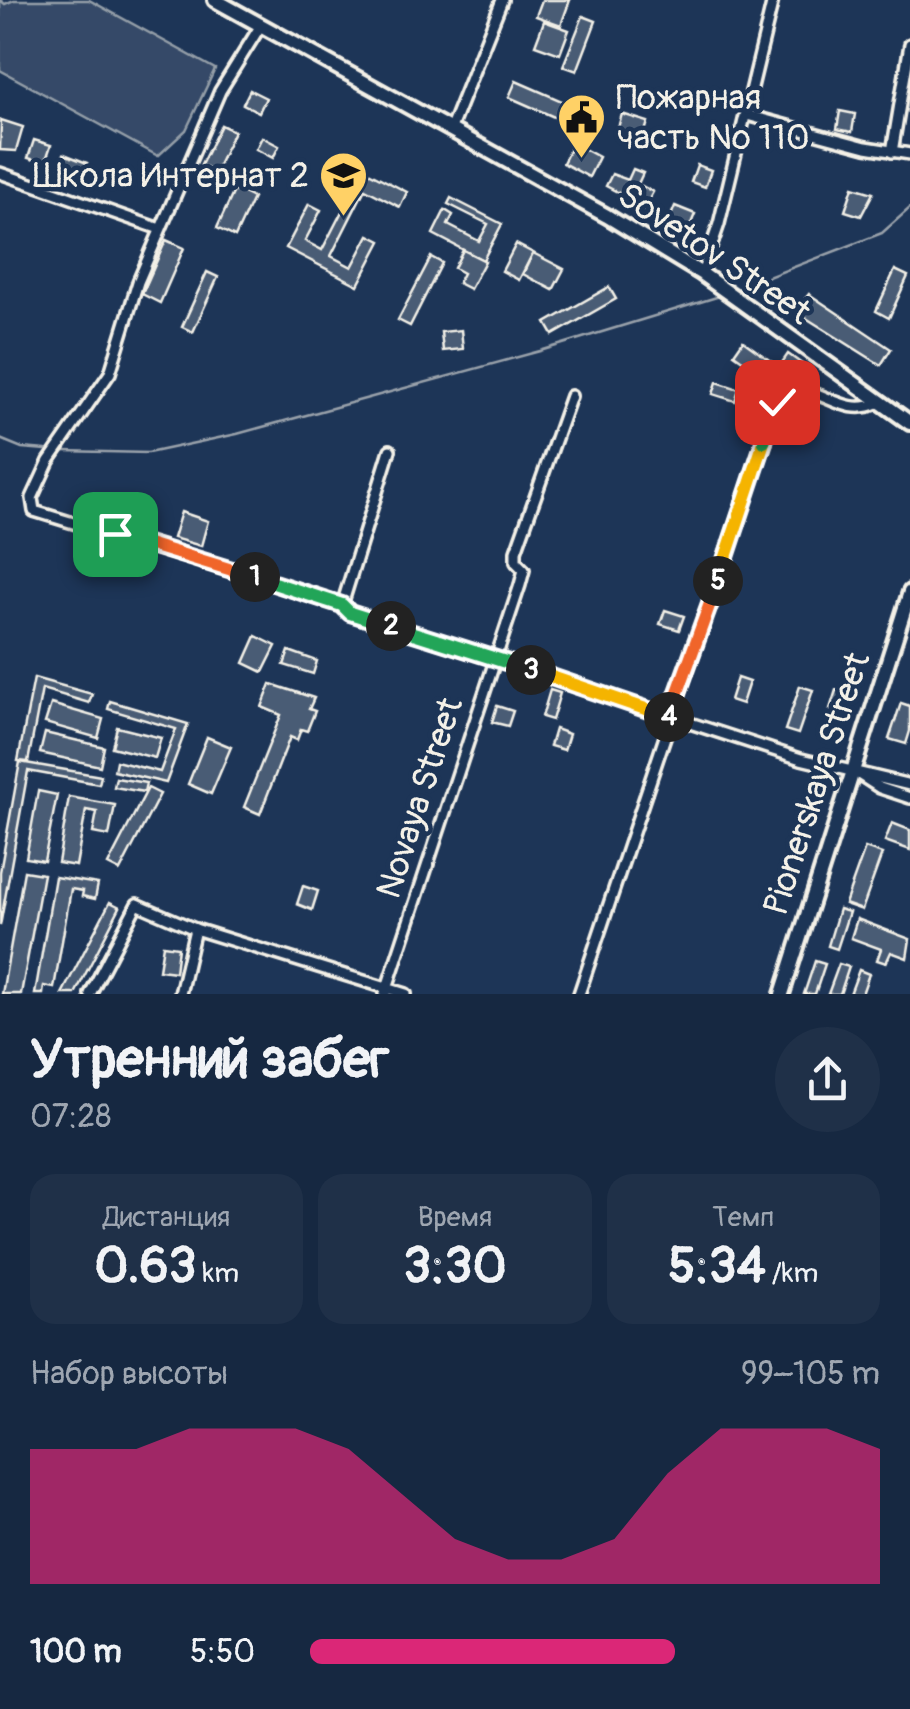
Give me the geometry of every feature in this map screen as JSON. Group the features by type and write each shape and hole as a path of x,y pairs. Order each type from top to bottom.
{"main road":[{"name":"Sovetov Street","path":"216,0 608,216 702,274 910,422"},
{"name":"Pionerskaya Street","path":"782,994 910,592"}],"street":[{"path":"452,128 502,0"},
{"path":"702,274 720,224 773,0"},
{"path":"261,26 220,91 138,282 110,373 49,461 32,498 34,511 342,605 350,613 801,759 910,786"},
{"path":"892,152 910,44"},
{"path":"747,115 910,154"},
{"path":"0,172 160,229"},
{"path":"579,994 781,394 799,388 856,409 878,402"},
{"name":"Novaya Street","path":"386,991 524,570 516,562 516,551 571,396"},
{"path":"342,605 390,450"},
{"path":"854,771 880,788 910,798"},
{"path":"90,994 137,904 195,928 386,991 406,994"},
{"path":"180,994 195,928"}],"shaded area":[{"path":"0,0 5,4 14,0 89,0 215,69 186,130 158,156 0,70"}],"building":[{"path":"542,0 570,0 561,25 536,16"},
{"path":"583,16 596,21 577,71 563,66"},
{"path":"544,21 569,30 560,54 535,45"},
{"path":"516,81 569,104 561,120 509,97"},
{"path":"250,90 266,98 259,112 243,104"},
{"path":"840,111 855,114 852,132 837,129"},
{"path":"622,114 648,122 643,138 617,131"},
{"path":"1,120 23,127 16,151 0,150"},
{"path":"221,125 234,131 215,172 201,165"},
{"path":"262,137 279,146 273,158 256,149"},
{"path":"34,140 51,145 45,163 28,158"},
{"name":"Пожарная часть № 110","path":"573,143 599,157 589,177 563,163"},
{"path":"64,154 87,163 81,177 59,168"},
{"path":"334,154 407,192 400,207 365,189 331,256 352,267 369,235 381,241 358,285 286,248 309,204 321,210 305,241 322,250 356,184 326,169"},
{"path":"697,165 711,170 705,187 691,182"},
{"path":"633,169 643,173 631,199 606,186 612,174 628,180"},
{"path":"642,186 653,192 643,210 632,204"},
{"path":"853,187 873,193 861,216 845,211"},
{"path":"235,189 253,198 235,237 217,228"},
{"path":"451,198 502,224 483,260 433,234 445,210 453,215 448,225 479,241 488,224 448,204"},
{"path":"675,206 695,214 688,231 668,223"},
{"path":"166,240 184,248 160,303 142,294"},
{"path":"516,244 533,253 519,280 502,271"},
{"path":"463,250 485,261 470,289 458,283 463,273 454,268"},
{"path":"533,253 564,269 553,290 523,274"},
{"path":"431,257 442,263 410,326 398,320"},
{"path":"895,270 908,276 889,318 876,311"},
{"path":"207,272 218,277 193,332 182,327"},
{"path":"609,287 616,299 553,335 546,323"},
{"path":"809,294 891,349 881,365 795,311"},
{"path":"461,330 463,349 443,351 441,332"},
{"path":"743,341 779,367 788,354 802,364 785,386 774,382 734,354"},
{"path":"717,382 739,389 735,401 713,394"},
{"path":"181,512 208,521 201,546 173,538"},
{"path":"101,541 119,542 117,558 100,557"},
{"path":"665,610 684,616 679,630 660,624"},
{"path":"256,636 276,646 263,672 244,663"},
{"path":"289,651 317,661 313,674 284,665"},
{"path":"34,678 92,694 89,703 42,689 28,762 18,761"},
{"path":"737,678 749,682 742,704 730,700"},
{"path":"271,684 314,698 309,709 315,711 307,731 301,729 297,740 290,737 260,814 244,807 281,715 262,707"},
{"path":"800,686 813,690 798,734 785,730"},
{"path":"550,690 560,693 552,720 542,717"},
{"path":"836,690 853,696 847,715 830,709"},
{"path":"110,701 188,724 166,783 114,771 116,761 160,772 176,729 108,709"},
{"path":"901,703 910,706 906,744 889,739"},
{"path":"51,704 103,719 98,738 45,723"},
{"path":"497,706 513,711 508,726 492,722"},
{"path":"117,727 161,738 155,758 112,747"},
{"path":"555,729 569,734 564,750 550,746"},
{"path":"45,733 104,747 100,766 40,753"},
{"path":"207,737 231,747 211,794 188,784"},
{"path":"20,762 101,776 99,784 28,771 0,926 0,872"},
{"path":"116,778 146,783 144,792 114,787"},
{"path":"148,788 160,794 120,871 108,865"},
{"path":"38,791 57,795 44,861 26,858"},
{"path":"69,797 115,805 109,836 93,833 97,812 86,810 76,866 58,863"},
{"path":"892,823 910,830 910,850 885,841"},
{"path":"865,848 882,854 862,910 845,904"},
{"path":"24,871 43,874 21,994 2,994"},
{"path":"55,877 98,884 95,899 71,889 54,988 44,986 43,994 35,994"},
{"path":"303,886 318,891 312,910 297,904"},
{"path":"110,902 120,907 75,994 62,994"},
{"path":"839,909 849,912 837,949 828,946"},
{"path":"857,919 910,939 907,958 891,952 886,963 877,960 881,949 851,938"},
{"path":"163,945 178,947 175,972 159,970"},
{"path":"815,961 825,964 815,994 804,994"},
{"path":"839,964 849,967 840,994 828,994"},
{"path":"859,970 869,974 862,994 850,994"}],"waterway":[{"path":"732,291 882,233 910,208"},
{"path":"63,451 148,453 237,434 540,351 720,296"},
{"path":"0,439 22,448 46,450"}],"place":[{"name":"Пожарная часть № 110","path":"581,160"},
{"name":"Школа Интернат 2","path":"344,218"}],"route":[{"path":"115,534 342,605 350,613 671,718 777,402"}]}
